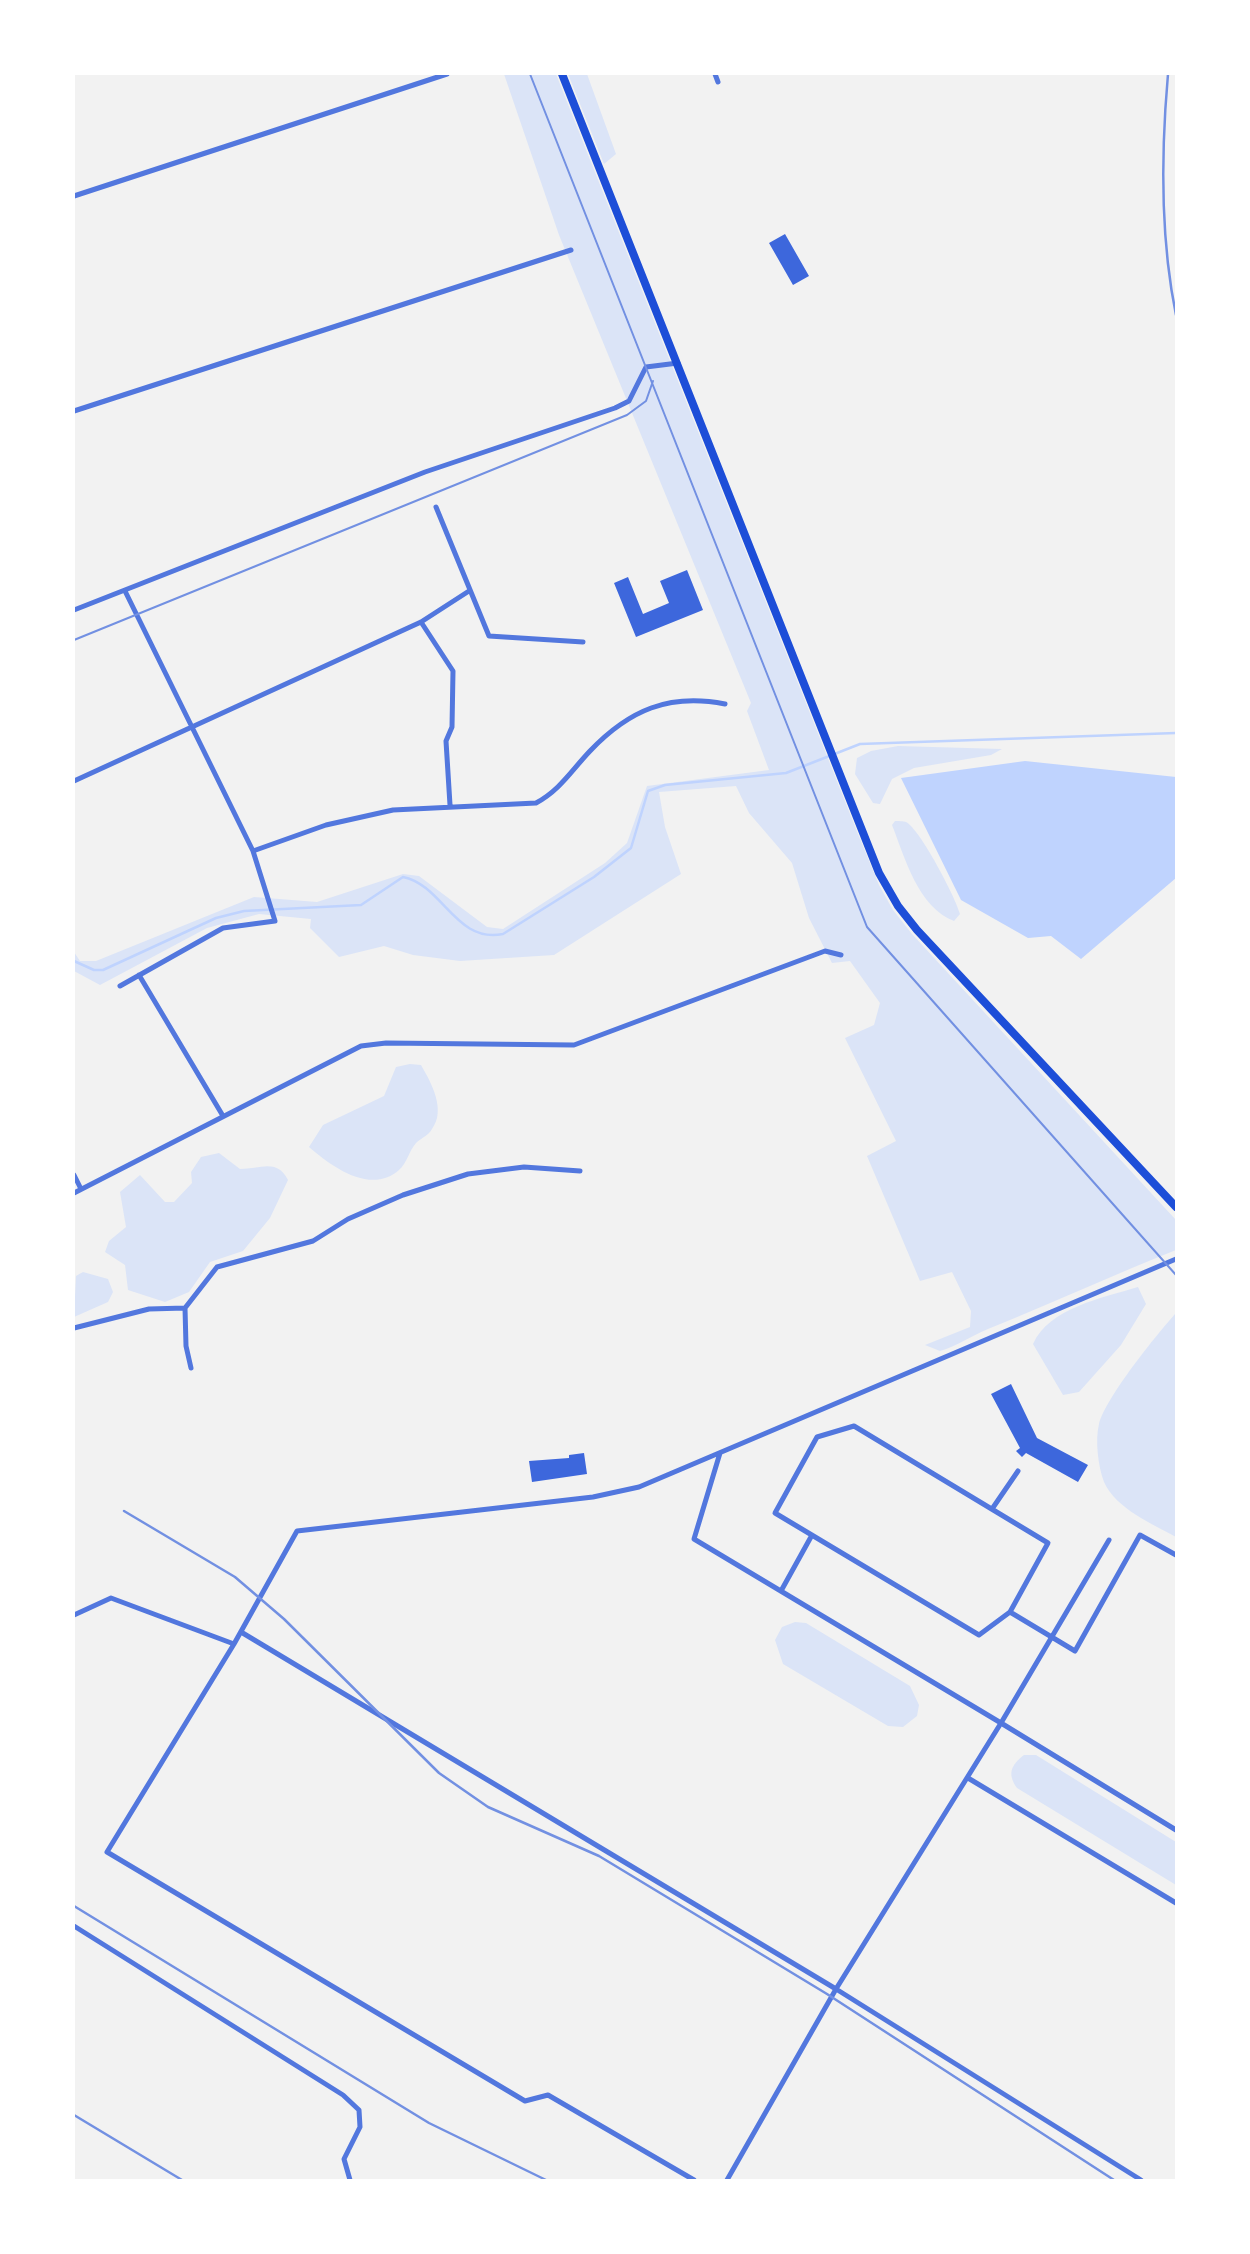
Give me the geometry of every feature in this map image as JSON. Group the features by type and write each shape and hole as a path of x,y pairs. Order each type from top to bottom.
{"main road":[{"path":"562,74 879,873 898,906 957,974 1177,1207"}],"street":[{"path":"74,196 447,74"},
{"path":"715,74 718,82"},
{"path":"74,411 570,250"},
{"path":"74,610 425,472 615,408 629,401 646,367 678,363"},
{"path":"436,507 489,636 583,642"},
{"path":"120,986 223,928 275,921 253,851 125,591"},
{"path":"74,781 422,622 469,591"},
{"path":"422,622 453,671 452,727 446,741 450,805"},
{"path":"253,851 326,825 393,810 450,805 536,803 556,791 591,750 633,715 660,703 697,699 724,704"},
{"path":"74,1193 361,1046 386,1042 574,1045 825,951 841,955"},
{"path":"139,975 222,1116"},
{"path":"191,1368 186,1346 185,1308 216,1268 313,1241 348,1219 403,1195 468,1174 524,1167 580,1171"},
{"path":"74,1175 81,1189"},
{"path":"694,2180 548,2095 525,2101 107,1852 234,1644 297,1531 593,1497 639,1487 1177,1259"},
{"path":"74,1328 149,1309 185,1308"},
{"path":"853,1426 992,1509 1048,1544 1010,1612 979,1635 775,1513 817,1437 853,1426"},
{"path":"720,1453 694,1539 1177,1830"},
{"path":"992,1509 1018,1471"},
{"path":"781,1591 812,1535"},
{"path":"1010,1612 1074,1651 1140,1535 1177,1555"},
{"path":"727,2180 836,1989 968,1778 1109,1540"},
{"path":"74,1615 111,1598 234,1644"},
{"path":"241,1632 836,1989 1142,2180"},
{"path":"968,1778 1177,1903"},
{"path":"74,1926 343,2095 359,2110 360,2127 344,2159 350,2180"}],"shaded area":[{"path":"504,74 556,74 858,834 879,885 893,910 912,934 1176,1220 1176,1250 946,1349 940,1351 925,1345 970,1327 971,1311 952,1272 920,1281 867,1156 896,1141 845,1038 874,1025 880,1003 850,961 832,963 809,918 792,863 749,813 736,786 659,792 665,827 681,874 554,955 460,961 413,955 384,946 339,957 310,928 311,919 259,914 207,928 100,985 74,971 74,952 80,961 96,961 254,897 317,902 403,874 419,876 487,927 503,929 605,863 627,843 647,786 769,770 747,711 751,703 559,235"},
{"path":"568,74 587,74 616,154 604,164"},
{"path":"898,746 1002,749 991,755 914,768 892,779 880,804 873,803 855,774 857,758 871,751"},
{"path":"895,821 906,822 912,827 928,850 960,914 954,921 931,905 914,880 892,825"},
{"path":"421,1065 425,1072 436,1097 438,1114 430,1131 416,1143 399,1170 388,1177 364,1179 340,1170 309,1147 323,1125 384,1096 396,1067"},
{"path":"219,1153 240,1169 267,1166 284,1173 288,1180 270,1218 243,1251 210,1262 189,1292 165,1302 128,1290 125,1265 105,1252 109,1241 126,1227 120,1192 140,1175 165,1202 174,1202 192,1183 191,1172 201,1157"},
{"path":"83,1272 108,1279 113,1292 108,1302 74,1317 76,1276"},
{"path":"1138,1287 1146,1304 1121,1345 1079,1392 1063,1395 1033,1344 1041,1332 1051,1321 1078,1306"},
{"path":"1176,1313 1176,1537 1136,1515 1110,1492 1102,1476 1097,1445 1099,1424 1111,1398 1145,1350"},
{"path":"795,1622 806,1623 910,1686 919,1705 917,1716 903,1727 888,1726 783,1664 775,1640 782,1627"},
{"path":"1024,1755 1036,1755 1176,1842 1176,1885 1017,1788 1011,1774 1016,1762"}],"water":[{"path":"1025,761 1176,777 1176,878 1081,959 1051,936 1028,938 961,900 901,778"}],"building":[{"path":"785,234 809,276 793,285 769,243"},
{"path":"687,570 703,610 636,637 614,583 628,577 643,614 669,603 660,581"},
{"path":"1011,1384 1037,1438 1088,1465 1078,1482 1026,1453 1022,1457 1016,1451 1020,1448 991,1394"},
{"path":"584,1453 587,1474 532,1482 529,1461 569,1458 569,1455"}],"waterway":[{"path":"74,961 94,970 103,970 216,918 244,911 361,905 403,877 417,882 429,891 473,930 487,935 503,934 594,877 631,848 648,791 665,785 786,773 860,744 1176,733"}],"tram line":[{"path":"530,74 867,927 1176,1275"},
{"path":"74,640 627,415 646,401 653,381"}],"railway":[{"path":"1168,74 1163,195 1167,256 1176,315"},
{"path":"124,1511 235,1577 284,1619 439,1773 488,1807 599,1856 827,1994 1114,2180"},
{"path":"74,1906 429,2123 546,2180"},
{"path":"74,2115 182,2180"}]}
